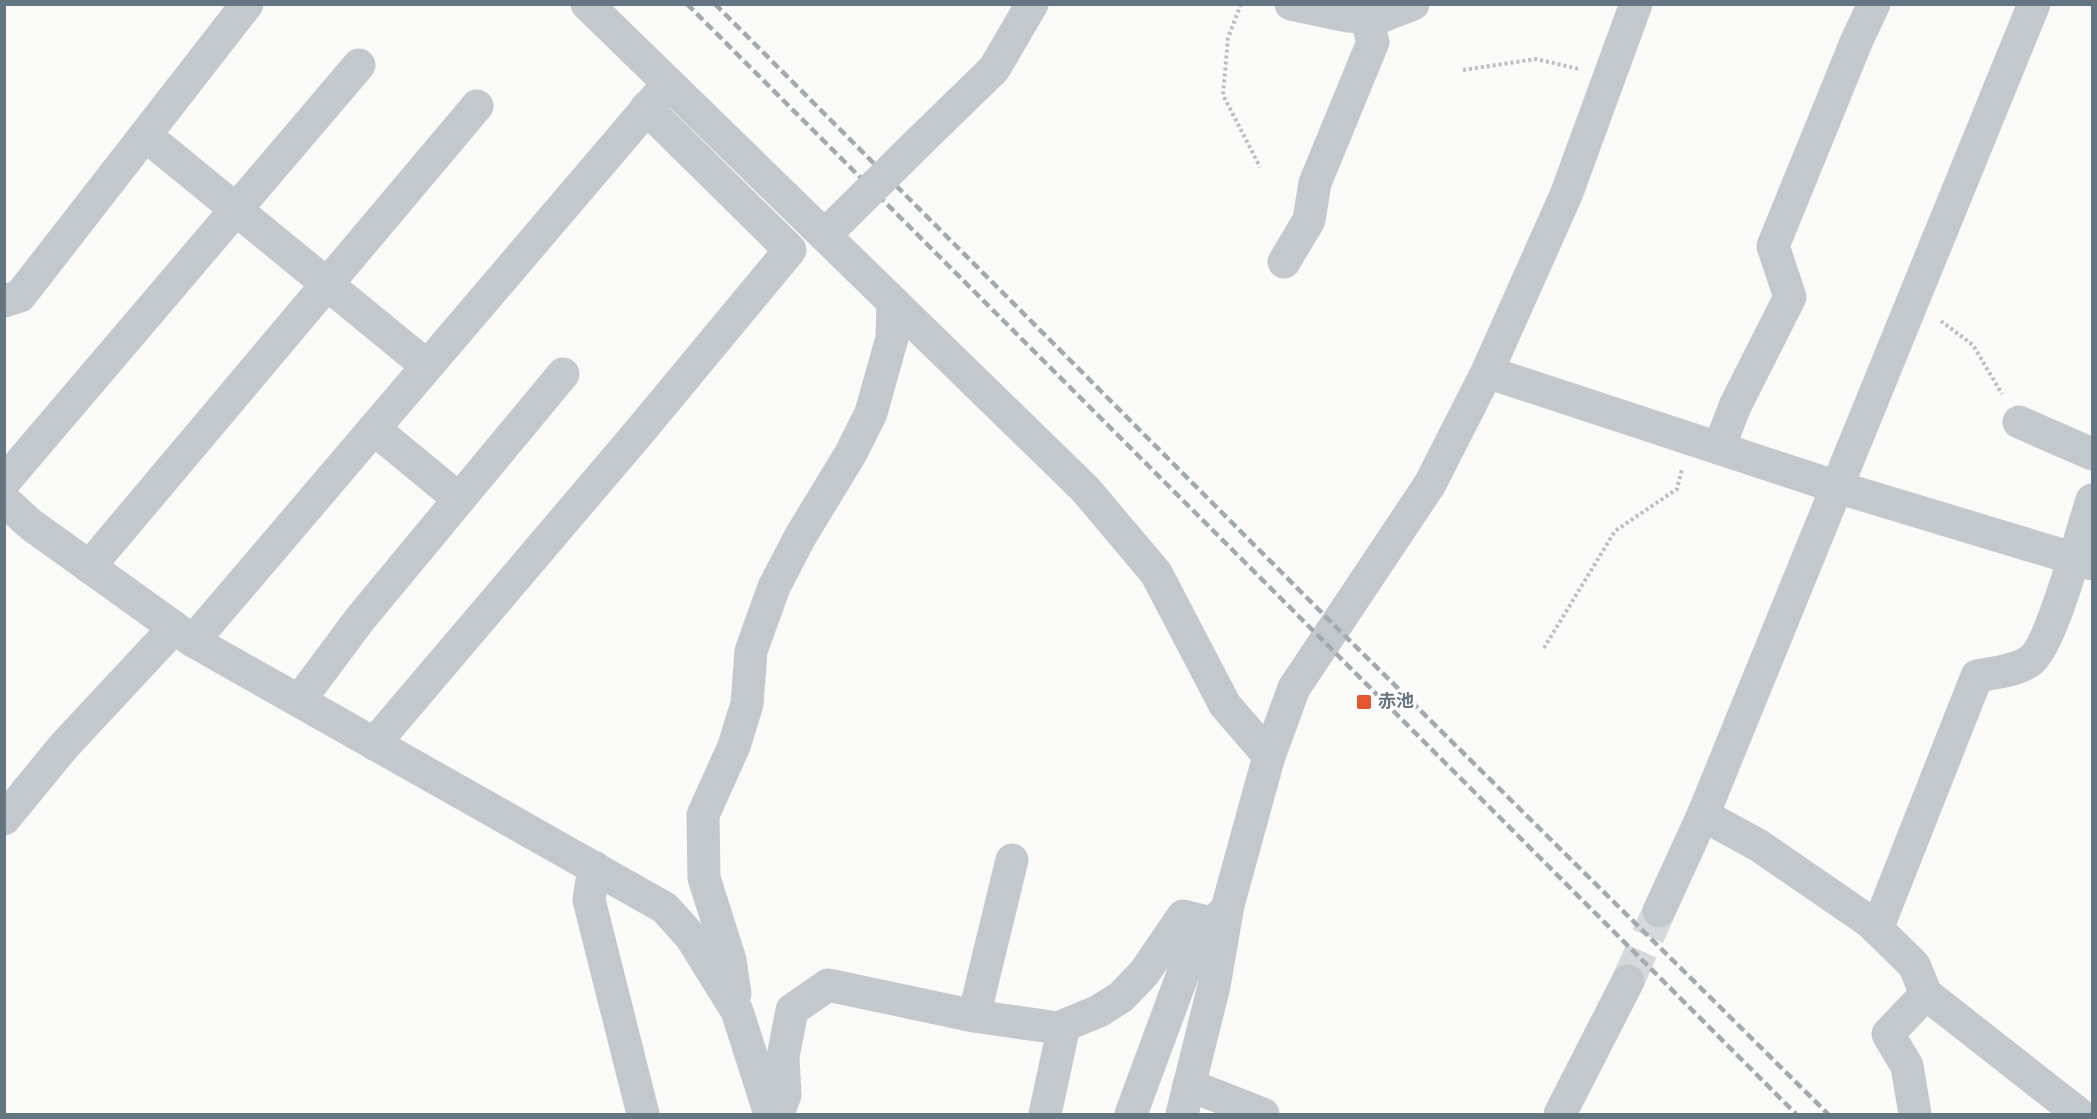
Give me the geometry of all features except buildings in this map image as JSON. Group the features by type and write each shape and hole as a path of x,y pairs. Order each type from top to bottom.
{"street":[{"path":"4,301 20,296 247,4"},
{"path":"587,4 830,231 893,302 1084,489 1156,573 1225,705 1269,756"},
{"path":"830,231 994,69 1032,4"},
{"path":"1291,4 1377,18 1413,4"},
{"path":"1263,1114 1186,1100 1214,986 1222,914 1269,756 1294,688 1430,484 1487,372 1566,195 1636,4"},
{"path":"1719,448 1735,406 1790,297 1773,246 1857,40 1874,4"},
{"path":"1659,911 1703,815 2034,4"},
{"path":"1284,262 1309,220 1315,183 1373,42 1366,17"},
{"path":"4,482 359,65"},
{"path":"4,819 64,746 184,634 374,429 669,83"},
{"path":"89,567 477,106"},
{"path":"374,744 640,431 790,250 646,108"},
{"path":"145,135 427,366"},
{"path":"770,1114 737,1011 730,960 704,878 703,815 734,746 747,704 751,651 774,587 800,537 851,453 871,413 892,338 893,302"},
{"path":"1487,372 1837,487 2083,561"},
{"path":"299,701 360,619 563,374"},
{"path":"2019,422 2092,454"},
{"path":"374,429 459,499"},
{"path":"4,500 30,524 184,634 665,908 691,937 737,1011"},
{"path":"1877,929 1977,676 2005,671 2031,661 2045,641 2083,561 2092,500"},
{"path":"1703,815 1758,845 1877,929 1914,965 1926,994 2079,1114"},
{"path":"974,1016 1012,860"},
{"path":"594,867 589,900 644,1114"},
{"path":"778,1114 785,1095 783,1057 792,1010 828,985 974,1016 1017,1024 1058,1028 1099,1011 1121,997 1144,973 1183,916 1222,914"},
{"path":"1131,1114 1184,971 1222,914"},
{"path":"1560,1114 1628,981"},
{"path":"1915,1114 1907,1066 1888,1034 1926,994"},
{"path":"1045,1114 1064,1026"}],"path":[{"path":"1241,4 1228,38 1222,95 1260,167"},
{"path":"1463,70 1536,59 1581,69"},
{"path":"1915,294 1946,326 1973,345 2019,422"},
{"path":"1544,648 1615,531 1677,489 1683,467"}],"tunnel":[{"path":"1628,981 1659,911"}],"railway":[{"path":"687,4 1796,1114"},
{"path":"715,4 1334,625 1828,1114"}],"place":[{"name":"赤池","path":"1364,702"}]}
